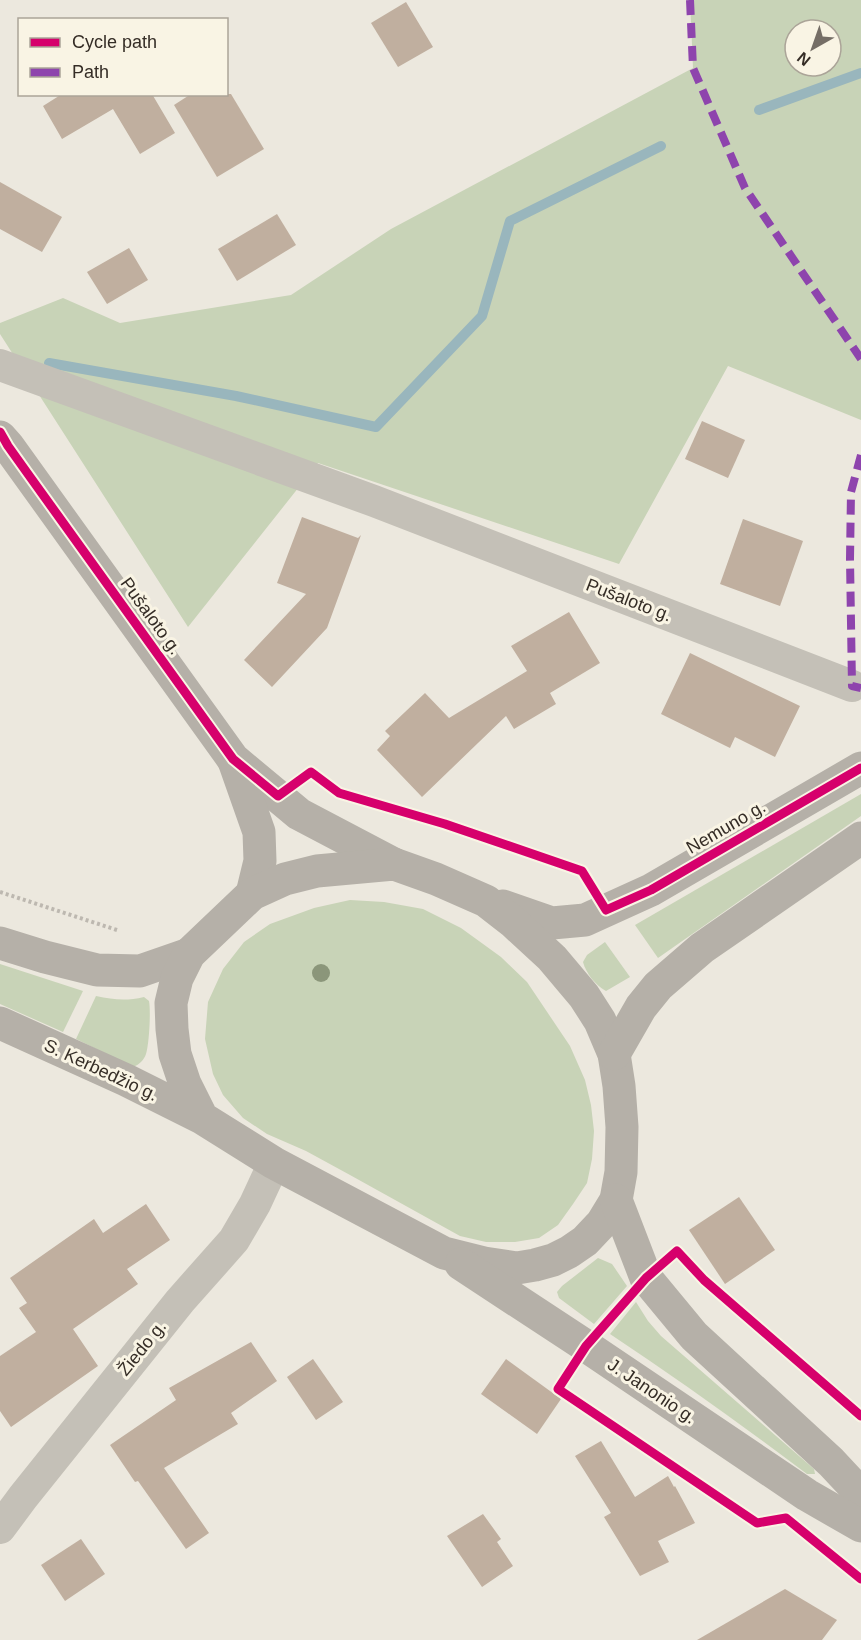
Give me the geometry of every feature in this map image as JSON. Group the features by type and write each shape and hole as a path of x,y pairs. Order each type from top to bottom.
{"main road":[{"name":"Pušaloto g.","path":"2,438 233,759 299,814 394,864 486,901"},
{"name":"Pušaloto g.","path":"233,759 260,832 260,861 252,894"},
{"name":"Nemuno g.","path":"486,901 552,923 585,920 651,890 861,768"},
{"path":"614,1054 641,1007 658,986 702,948 861,838"},
{"path":"202,1118 175,1054 172,1029 171,1002 177,978 189,954 252,894 285,879 316,871 394,864"},
{"path":"444,1253 517,1268 553,1260 570,1252 585,1241 602,1223 616,1200 621,1172 622,1127 619,1086 614,1054 600,1021 566,973 513,922 486,901"},
{"path":"0,943 97,970 140,970 189,954"},
{"name":"S. Kerbedžio g.","path":"0,1023 126,1080 202,1118 274,1162 444,1253"},
{"path":"616,1200 646,1278 693,1336 831,1461 861,1494"},
{"name":"J. Janonio g.","path":"444,1253 807,1495 861,1526"}],"street":[{"name":"Pušaloto g.","path":"0,365 374,501 852,686"},
{"name":"Žiedo g.","path":"0,1528 180,1301 234,1240 255,1204 274,1162"}],"path":[{"path":"0,892 117,930"}],"green space":[{"path":"690,0 861,0 861,420 728,366 619,564 318,463 188,627 0,334 0,323 63,298 120,323 291,295 391,229 693,68"},
{"path":"861,794 861,816 658,958 635,925"},
{"path":"350,900 384,902 423,909 461,928 501,957 527,982 570,1046 585,1080 591,1105 594,1131 592,1159 587,1183 573,1204 558,1225 539,1238 515,1242 486,1242 460,1236 306,1151 267,1134 243,1118 223,1095 213,1074 205,1039 208,1002 223,969 244,942 270,924 314,908"},
{"path":"605,942 630,977 606,991 592,978 583,962 587,955"},
{"path":"0,964 83,991 63,1032 0,1004"},
{"path":"96,996 120,1000 144,997 149,1001 147,1050 144,1058 137,1065 133,1067 76,1039"},
{"path":"598,1258 612,1264 627,1286 594,1324 559,1298 557,1292"},
{"path":"636,1302 661,1336 814,1469 815,1474 807,1474 610,1334"}],"building":[{"path":"406,2 433,47 398,67 371,23"},
{"path":"231,94 264,149 217,177 174,105 188,96 228,96"},
{"path":"59,96 153,96 175,133 140,154 113,109 62,139 43,106"},
{"path":"0,182 62,217 42,252 0,229"},
{"path":"277,214 296,245 237,281 218,249"},
{"path":"129,248 148,280 107,304 87,272"},
{"path":"702,421 745,440 728,478 685,459"},
{"path":"302,517 358,538 361,535 327,628 272,687 244,660 306,594 277,583"},
{"path":"743,519 803,541 780,606 720,584"},
{"path":"569,612 600,663 550,693 556,704 514,729 506,716 422,797 377,750 390,736 385,731 425,693 449,718 527,671 511,646"},
{"path":"690,653 800,706 775,757 735,737 730,748 661,714"},
{"path":"739,1197 775,1250 725,1284 689,1230"},
{"path":"146,1204 170,1240 127,1269 138,1284 73,1329 98,1366 11,1427 0,1411 0,1356 36,1332 19,1308 27,1303 10,1278 94,1219 103,1233"},
{"path":"251,1342 277,1381 231,1413 238,1424 164,1468 209,1533 186,1549 110,1445 176,1400 169,1388"},
{"path":"313,1359 343,1402 316,1420 287,1377"},
{"path":"506,1359 561,1399 537,1434 481,1394"},
{"path":"601,1441 635,1497 668,1476 695,1523 658,1541 669,1562 640,1576 604,1517 611,1513 575,1456"},
{"path":"483,1514 501,1539 497,1542 513,1566 482,1587 447,1536"},
{"path":"81,1539 105,1574 65,1601 41,1565"},
{"path":"785,1589 837,1620 822,1640 697,1640"}],"waterway":[{"path":"759,110 861,73"},
{"path":"49,363 236,396 376,427 482,316 510,221 661,146"}],"marked path":[{"path":"690,0 693,68 745,188 861,359"},
{"path":"861,455 851,492 850,559 852,686 861,688"}],"cycle path":[{"path":"0,432 233,759 278,796 311,772 339,793 445,824 582,871 606,910 651,890 861,768"},
{"path":"861,1416 704,1280 677,1251 646,1278 586,1346 558,1389 757,1523 786,1518 861,1579"}]}
